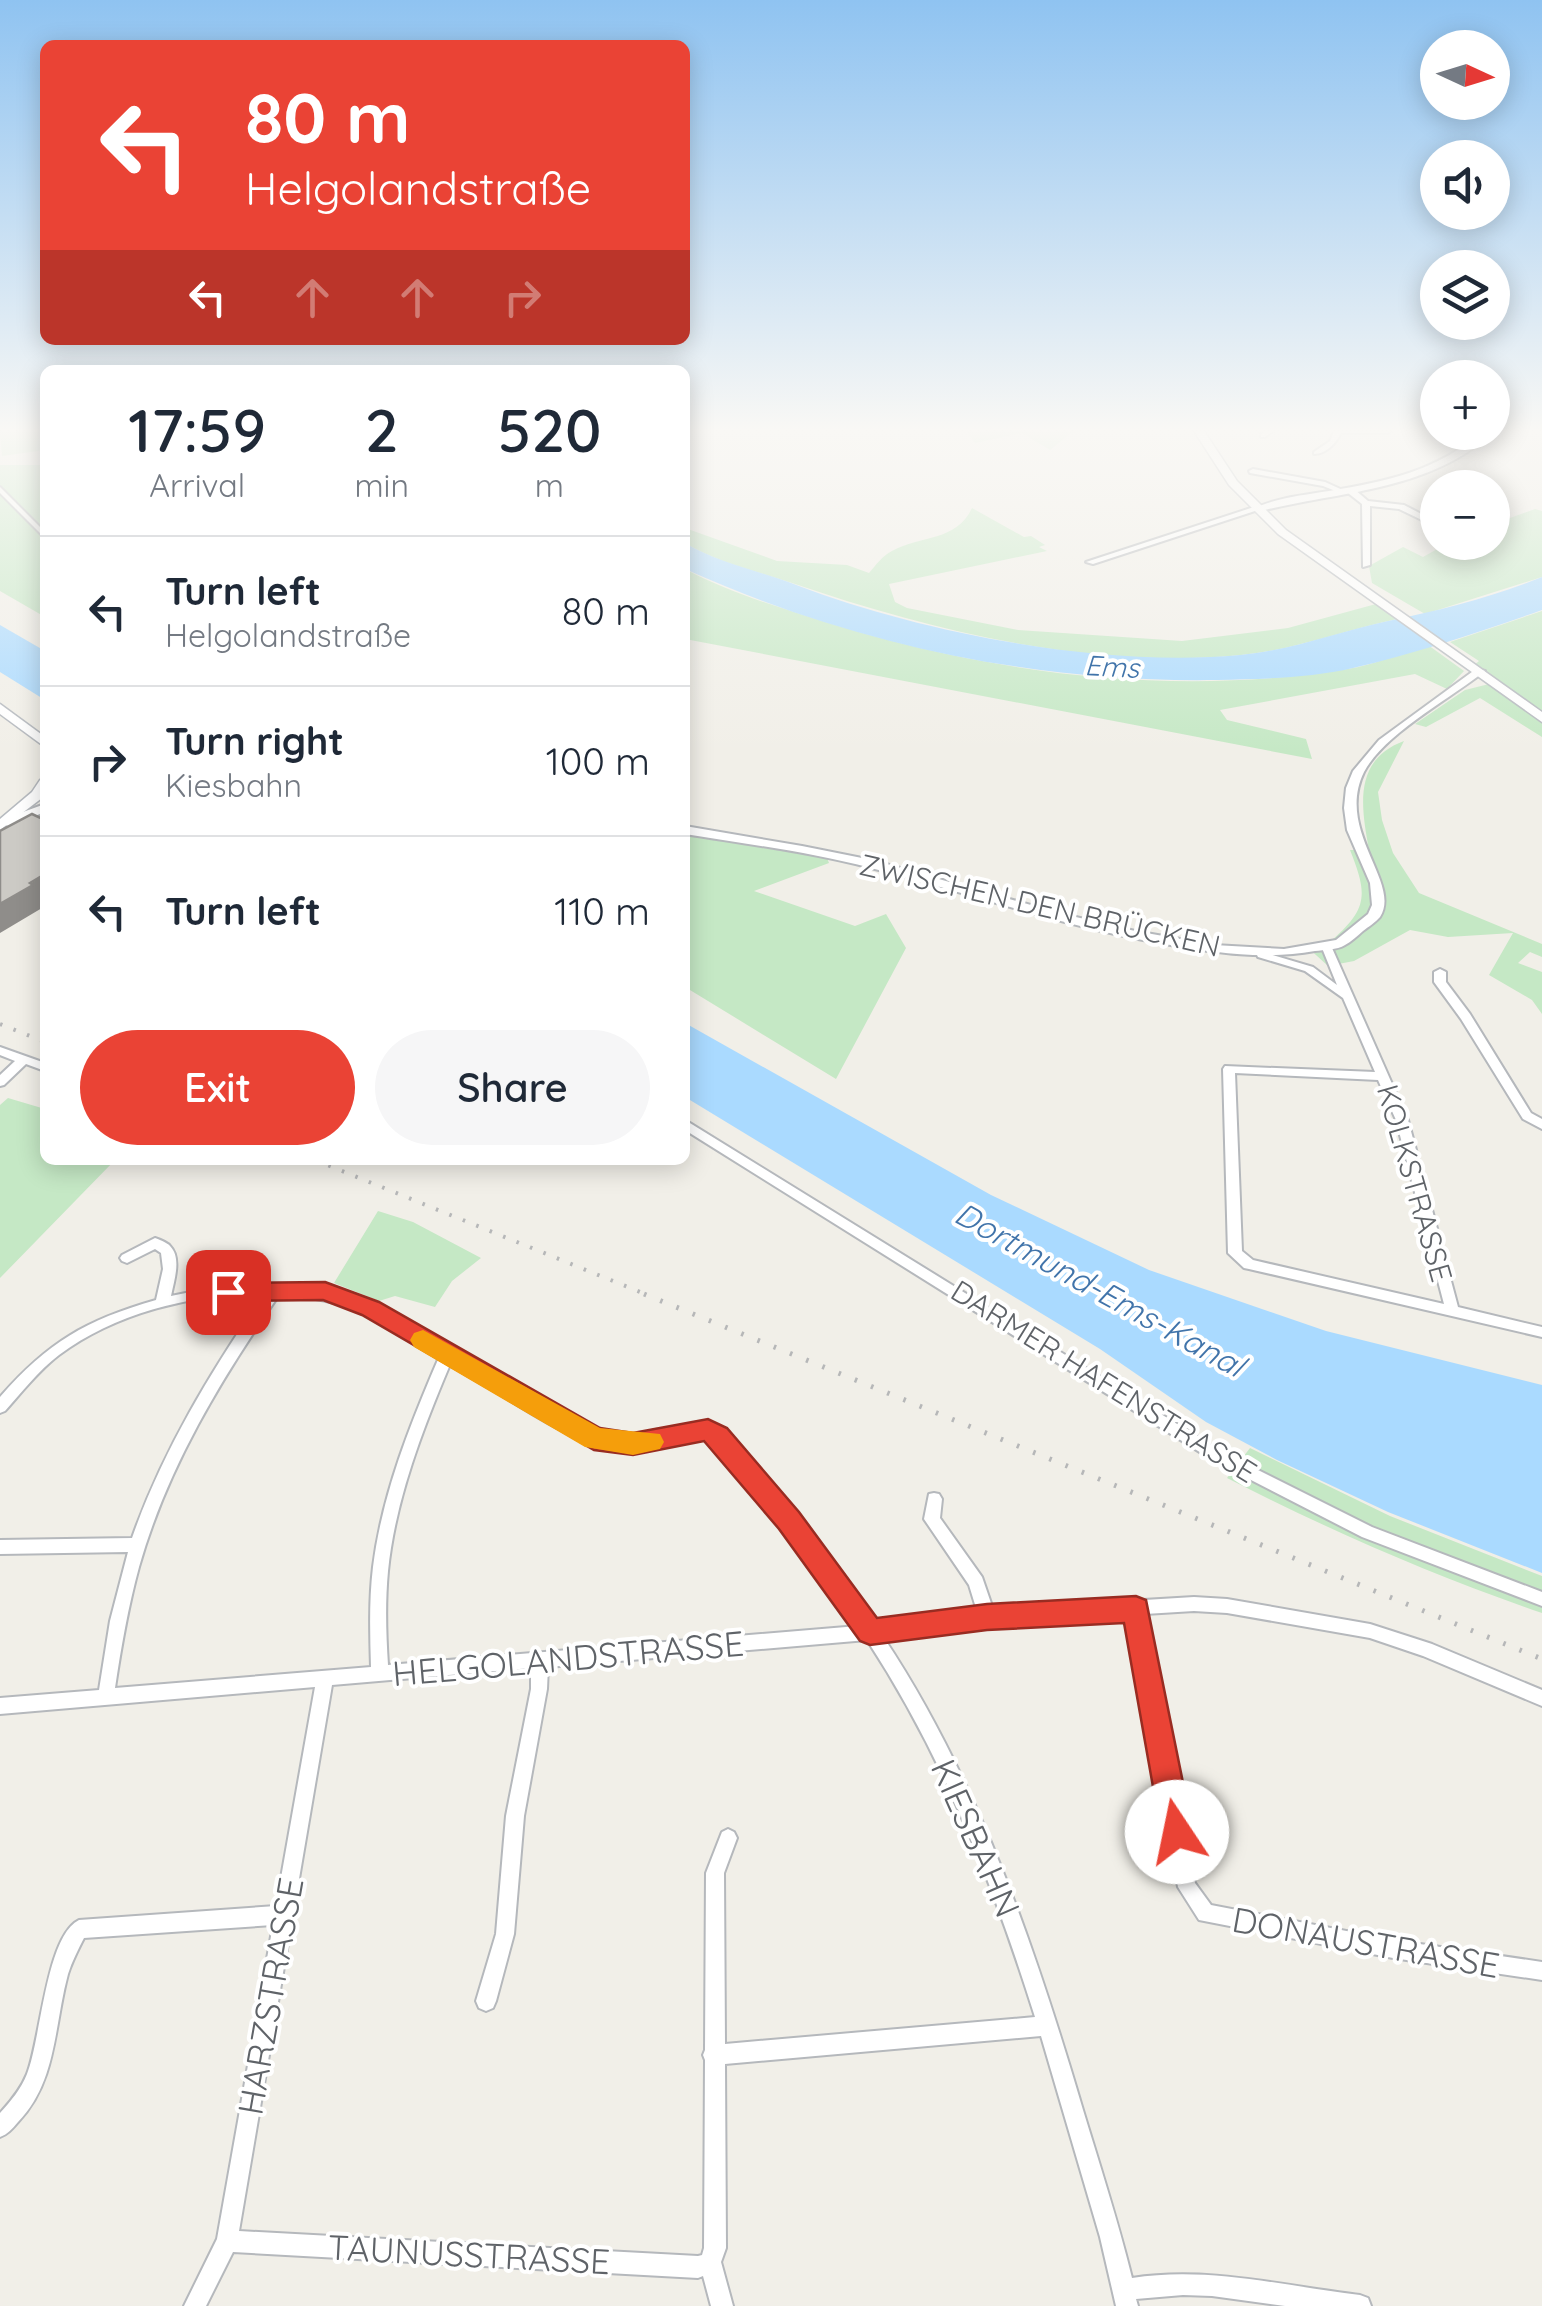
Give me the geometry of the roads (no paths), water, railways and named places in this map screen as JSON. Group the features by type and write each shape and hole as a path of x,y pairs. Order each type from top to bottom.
{"main road":[{"path":"1294,539 1542,718"},
{"path":"0,708 40,739"},
{"path":"2,824 40,798"}],"street":[{"path":"1090,562 1164,539"},
{"path":"1366,539 1366,565"},
{"name":"ZWISCHEN DEN BRÜCKEN","path":"690,831 874,864 1115,930 1262,955 1326,948 1350,936 1374,916 1378,897 1352,830 1350,810 1357,771 1376,745 1480,670"},
{"name":"KOLKSTRASSE","path":"1326,948 1402,1120 1452,1310"},
{"name":"KOLKSTRASSE","path":"1262,955 1309,969 1353,1003"},
{"path":"1440,972 1440,982 1526,1116 1542,1125"},
{"path":"0,1050 40,1065"},
{"path":"0,1082 24,1059"},
{"name":"KOLKSTRASSE","path":"1384,1076 1229,1070 1235,1253 1249,1264 1542,1332"},
{"name":"DARMER HAFENSTRASSE","path":"690,1127 1218,1458 1367,1532 1542,1599"},
{"path":"127,1258 155,1244 166,1250 170,1269 162,1304"},
{"path":"106,1696 115,1636 137,1545 196,1414 274,1290"},
{"path":"0,1407 34,1368 66,1343 110,1321 162,1304 228,1292 325,1291 370,1308 447,1354 426,1403 385,1539 378,1614 380,1674"},
{"name":"KIESBAHN","path":"447,1354 594,1439 633,1444 708,1430 718,1436 789,1520 870,1632 975,1826 1010,1910 1050,2026 1125,2298"},
{"path":"934,1499 932,1519 976,1582 987,1617"},
{"path":"0,1548 137,1545"},
{"name":"HELGOLANDSTRASSE","path":"0,1706 870,1632 987,1617 1194,1604 1370,1631 1426,1649 1542,1698"},
{"name":"DONAUSTRASSE","path":"1136,1609 1187,1887 1206,1913 1445,1958 1542,1971"},
{"path":"486,2001 505,1934 515,1816 539,1689 540,1660"},
{"name":"HARZSTRASSE","path":"195,2306 227,2242 325,1679"},
{"path":"722,2306 710,2262 715,2248 715,1873 728,1838"},
{"path":"0,2127 26,2100 37,2076 66,1955 79,1929 284,1915"},
{"path":"713,2054 1008,2033 1050,2026"},
{"name":"TAUNUSSTRASSE","path":"227,2242 698,2267 710,2262"},
{"path":"1125,2298 1153,2284 1208,2285 1360,2306"}],"water":[{"name":"Ems","path":"690,546 726,562 902,619 1016,643 1132,656 1188,658 1278,649 1466,602 1542,577 1542,610 1472,634 1320,674 1217,680 1080,674 945,654 878,638 748,595 690,571"},
{"path":"0,625 40,648 40,697 0,672"},
{"name":"Dortmund-Ems-Kanal","path":"690,1026 991,1195 1149,1270 1326,1331 1542,1385 1542,1573 1388,1512 1277,1460 1206,1422 1100,1349 690,1100"}],"railway":[{"path":"0,1024 40,1040"},
{"path":"327,1165 650,1296"},
{"path":"644,1294 1542,1659"}]}
